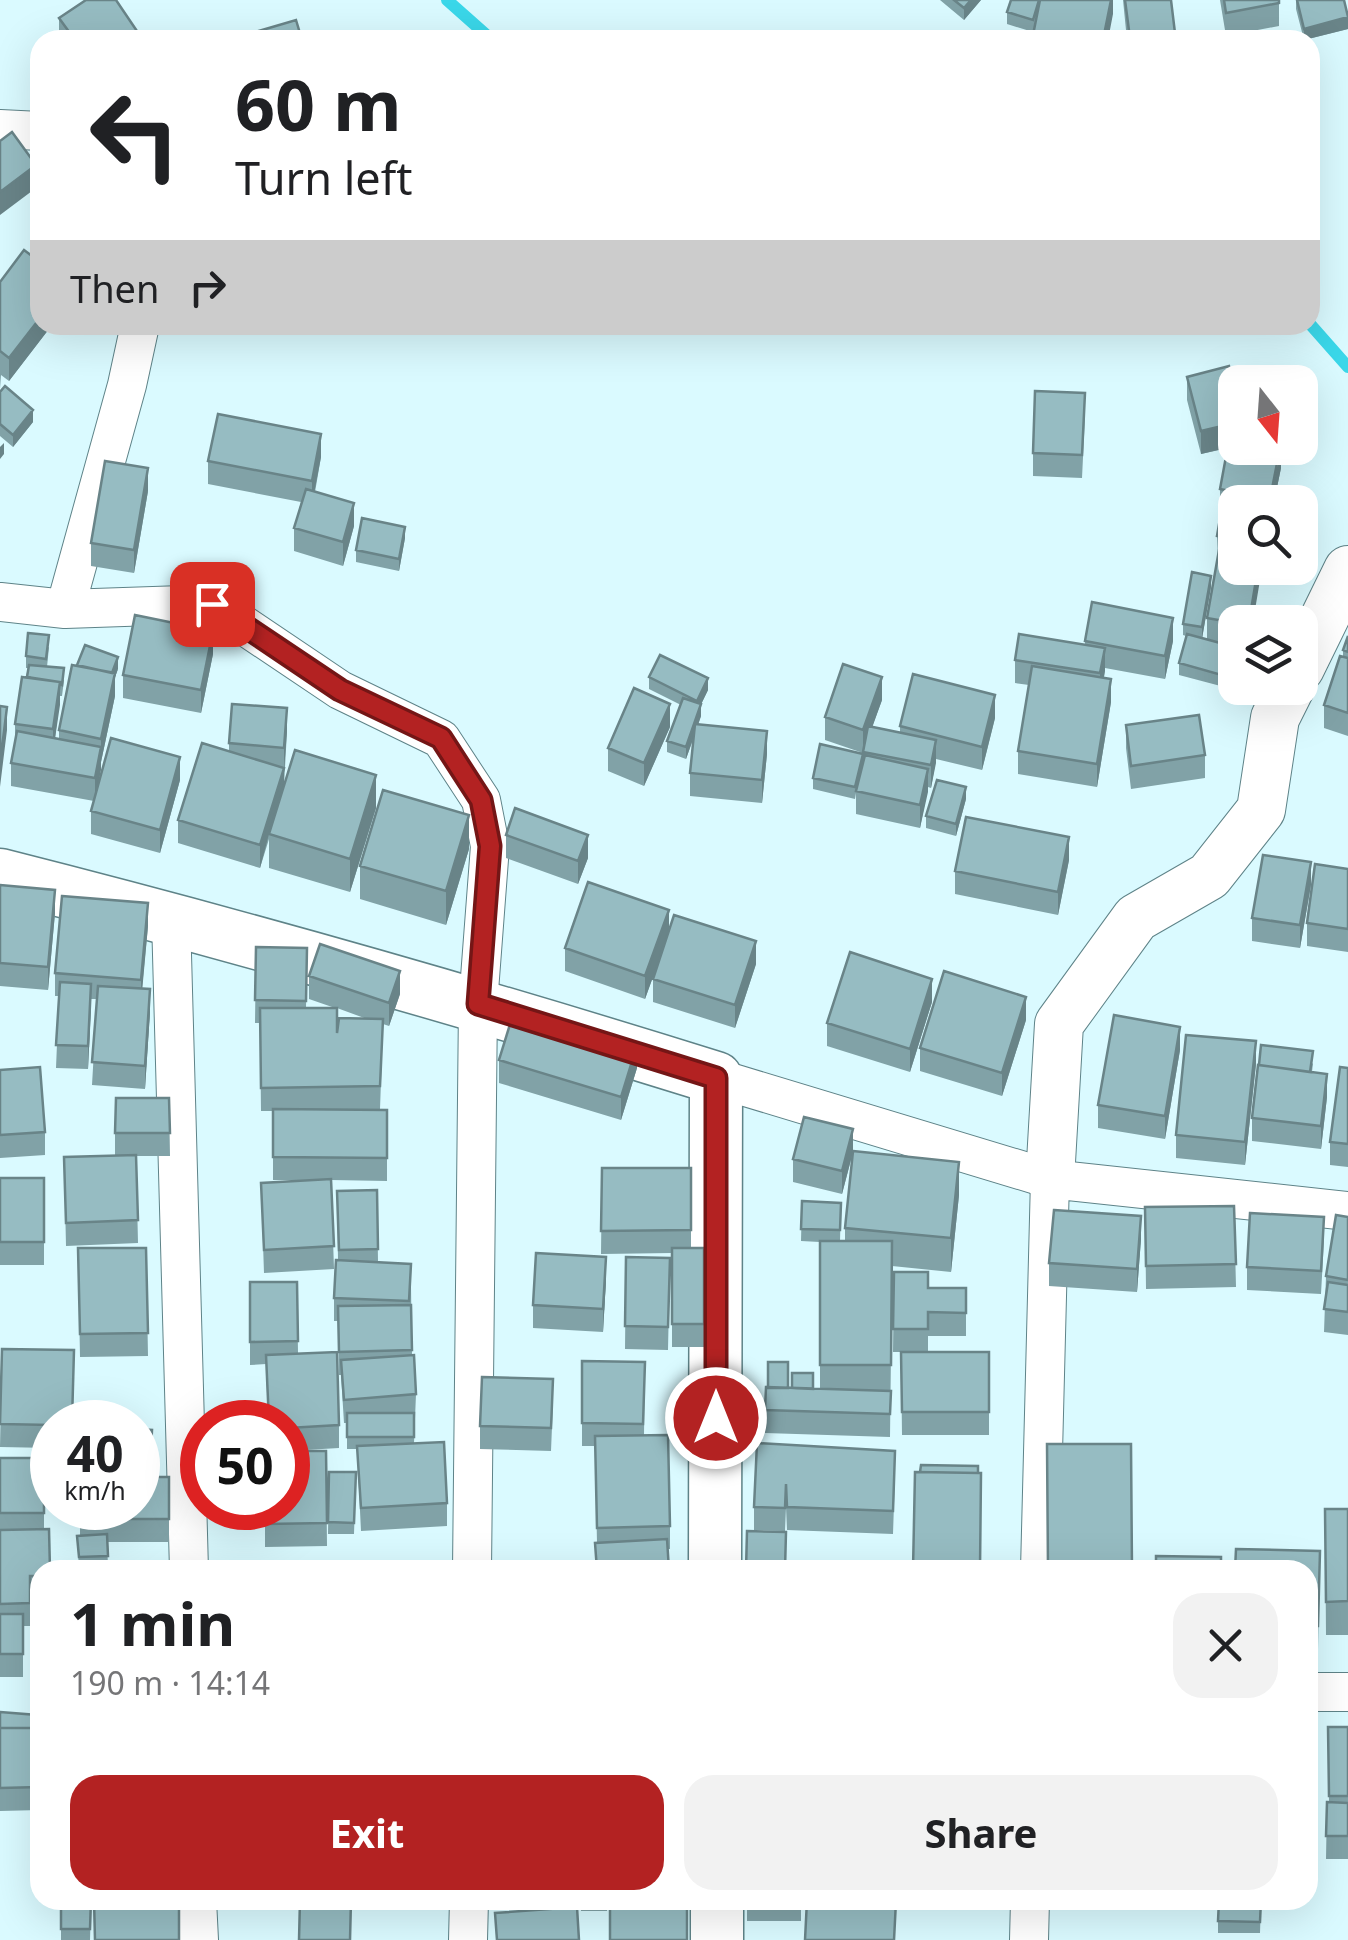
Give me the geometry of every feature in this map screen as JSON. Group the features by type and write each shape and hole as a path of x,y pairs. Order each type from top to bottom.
{"main road":[{"path":"0,875 171,918 478,1004 716,1078 716,1560"},
{"path":"717,1910 718,1940"}],"street":[{"path":"0,129 30,130"},
{"path":"65,609 138,335"},
{"path":"1318,631 1348,570"},
{"path":"0,602 65,609 212,604 340,690 441,738 481,800 490,846 478,1004 472,1560"},
{"path":"1040,1560 1050,1178 1059,1024 1136,918 1209,876 1261,810 1276,718 1282,705"},
{"path":"171,918 188,1560"},
{"path":"716,1078 1050,1178 1348,1211"},
{"path":"1318,1692 1348,1692"},
{"path":"198,1910 198,1940"},
{"path":"468,1910 468,1940"},
{"path":"1029,1940 1030,1910"}],"building":[{"path":"86,0 116,0 136,30 68,30 59,18"},
{"path":"954,0 971,0 964,8"},
{"path":"1011,0 1039,0 1033,20 1007,12"},
{"path":"1040,0 1111,0 1105,30 1034,30"},
{"path":"1125,0 1171,0 1175,30 1129,30"},
{"path":"1224,0 1279,0 1279,3 1226,13"},
{"path":"1297,0 1344,0 1348,17 1304,29"},
{"path":"296,20 299,30 262,30"},
{"path":"12,132 30,157 30,170 0,192 0,141"},
{"path":"24,250 30,254 30,331 9,358 0,351 0,282"},
{"path":"1218,369 1218,427 1201,431 1187,377"},
{"path":"5,386 33,410 13,435 0,424 0,392"},
{"path":"1035,391 1085,393 1082,455 1033,453"},
{"path":"218,414 321,434 312,481 208,461"},
{"path":"105,461 148,468 134,550 91,543"},
{"path":"1224,465 1277,465 1273,485 1221,485"},
{"path":"306,489 354,503 343,542 294,528"},
{"path":"362,518 405,527 399,559 356,550"},
{"path":"1218,556 1218,585 1255,585 1252,605 1218,605 1218,620 1207,618"},
{"path":"1192,572 1211,576 1202,627 1183,624"},
{"path":"1092,602 1173,618 1165,656 1085,641"},
{"path":"135,615 213,631 201,690 123,675"},
{"path":"28,633 49,635 46,659 26,656"},
{"path":"1019,634 1105,648 1100,673 1015,660"},
{"path":"1187,634 1218,642 1218,674 1179,663"},
{"path":"85,645 118,657 112,673 77,665"},
{"path":"660,655 708,678 697,701 649,677"},
{"path":"1340,656 1348,658 1348,713 1324,705"},
{"path":"843,664 882,677 863,730 825,717"},
{"path":"29,665 64,668 62,685 27,677"},
{"path":"72,665 115,673 101,739 59,730"},
{"path":"1032,666 1111,679 1097,764 1018,751"},
{"path":"913,674 995,695 982,747 900,726"},
{"path":"22,677 60,682 53,729 15,724"},
{"path":"634,688 670,704 644,763 608,748"},
{"path":"683,698 701,704 686,747 667,741"},
{"path":"232,704 287,708 284,748 229,743"},
{"path":"0,706 7,707 0,764"},
{"path":"1199,715 1205,755 1131,766 1126,725"},
{"path":"695,724 767,731 762,780 690,773"},
{"path":"868,726 936,740 931,765 863,752"},
{"path":"17,731 101,747 95,778 11,763"},
{"path":"111,738 180,757 160,830 91,811"},
{"path":"202,743 284,768 260,845 178,820"},
{"path":"820,744 863,754 855,787 813,778"},
{"path":"295,750 376,775 350,859 269,834"},
{"path":"865,755 928,769 920,805 856,791"},
{"path":"937,780 966,787 956,824 926,816"},
{"path":"383,790 469,815 446,891 360,866"},
{"path":"515,808 588,835 578,861 506,835"},
{"path":"966,817 1069,837 1058,892 955,871"},
{"path":"1263,855 1311,862 1300,925 1252,918"},
{"path":"1315,864 1348,869 1348,929 1307,923"},
{"path":"588,882 669,910 645,976 565,948"},
{"path":"0,885 55,890 48,967 0,963"},
{"path":"62,896 148,903 141,980 55,973"},
{"path":"674,915 756,941 735,1005 653,979"},
{"path":"320,944 400,971 389,1003 309,976"},
{"path":"256,947 307,948 306,1001 255,1000"},
{"path":"850,952 932,979 910,1049 827,1023"},
{"path":"944,971 1026,997 1002,1073 920,1048"},
{"path":"60,982 91,984 88,1046 56,1045"},
{"path":"98,986 150,989 145,1066 92,1062"},
{"path":"260,1008 337,1008 337,1033 339,1018 383,1019 380,1086 261,1088"},
{"path":"515,1008 637,1045 621,1097 499,1060"},
{"path":"1114,1015 1180,1027 1165,1116 1098,1105"},
{"path":"1186,1035 1256,1041 1245,1142 1176,1135"},
{"path":"1261,1045 1313,1051 1310,1072 1259,1065"},
{"path":"1258,1065 1327,1074 1321,1126 1252,1118"},
{"path":"40,1067 45,1132 0,1135 0,1070"},
{"path":"1340,1067 1348,1068 1348,1144 1330,1142"},
{"path":"116,1098 169,1098 170,1133 115,1133"},
{"path":"273,1109 387,1110 387,1158 273,1157"},
{"path":"804,1117 853,1129 842,1171 793,1159"},
{"path":"853,1151 959,1162 951,1238 845,1228"},
{"path":"136,1155 138,1220 66,1223 64,1157"},
{"path":"602,1168 691,1168 691,1230 601,1231"},
{"path":"0,1178 44,1178 44,1242 0,1242"},
{"path":"331,1179 334,1246 264,1250 261,1183"},
{"path":"377,1190 378,1249 339,1250 337,1191"},
{"path":"802,1201 841,1203 840,1230 801,1229"},
{"path":"1234,1206 1236,1264 1146,1266 1145,1207"},
{"path":"1054,1210 1141,1216 1137,1269 1049,1263"},
{"path":"1250,1213 1324,1217 1321,1271 1247,1267"},
{"path":"1336,1215 1348,1217 1348,1280 1326,1276"},
{"path":"820,1241 892,1241 891,1365 820,1365"},
{"path":"78,1248 146,1248 148,1333 80,1334"},
{"path":"672,1248 704,1248 704,1324 672,1324"},
{"path":"536,1253 606,1257 603,1309 533,1305"},
{"path":"626,1257 670,1258 668,1327 625,1326"},
{"path":"336,1260 411,1264 409,1301 334,1298"},
{"path":"894,1272 928,1272 928,1288 966,1288 966,1313 928,1312 928,1329 893,1329"},
{"path":"250,1282 297,1282 298,1341 250,1342"},
{"path":"1328,1282 1348,1285 1348,1312 1324,1309"},
{"path":"411,1305 412,1350 339,1352 338,1306"},
{"path":"2,1349 74,1350 73,1400 30,1400 30,1425 0,1424"},
{"path":"337,1352 339,1425 310,1427 310,1400 268,1400 266,1355"},
{"path":"901,1352 989,1352 989,1412 902,1412"},
{"path":"414,1355 416,1394 344,1400 341,1360"},
{"path":"582,1361 645,1362 643,1424 582,1423"},
{"path":"768,1362 788,1362 788,1388 768,1388"},
{"path":"792,1373 813,1373 813,1389 792,1388"},
{"path":"482,1377 553,1379 551,1428 480,1426"},
{"path":"766,1387 891,1391 890,1414 765,1410"},
{"path":"347,1413 414,1413 414,1437 347,1437"},
{"path":"668,1435 670,1526 597,1528 595,1436"},
{"path":"444,1442 447,1503 361,1508 357,1446"},
{"path":"757,1443 895,1451 893,1511 787,1507 786,1484 785,1508 754,1507"},
{"path":"1047,1444 1131,1444 1132,1560 1048,1560"},
{"path":"310,1451 326,1451 327,1523 310,1523"},
{"path":"0,1458 30,1458 30,1513 0,1513"},
{"path":"921,1465 978,1466 978,1473 920,1472"},
{"path":"329,1472 356,1472 354,1523 328,1522"},
{"path":"915,1472 981,1473 980,1560 913,1560"},
{"path":"160,1477 169,1477 169,1519 160,1519"},
{"path":"1325,1509 1348,1509 1348,1601 1326,1602"},
{"path":"0,1530 49,1530 50,1560 30,1560 30,1603 0,1604"},
{"path":"747,1531 786,1532 785,1560 746,1560"},
{"path":"107,1534 108,1556 79,1557 77,1536"},
{"path":"667,1539 668,1560 596,1560 595,1543"},
{"path":"1236,1549 1320,1551 1318,1626 1318,1560 1235,1560"},
{"path":"1156,1556 1221,1557 1221,1560 1156,1560"},
{"path":"0,1614 23,1614 23,1654 0,1654"},
{"path":"0,1712 30,1714 30,1728 0,1728"},
{"path":"1328,1727 1348,1727 1348,1796 1329,1796"},
{"path":"0,1728 30,1728 30,1787 0,1788"},
{"path":"1327,1802 1348,1803 1348,1836 1326,1836"},
{"path":"61,1910 91,1910 90,1929 61,1929"},
{"path":"94,1910 179,1910 179,1940 95,1940"},
{"path":"300,1910 351,1910 350,1940 299,1940"},
{"path":"577,1910 579,1940 497,1940 495,1913"},
{"path":"610,1910 687,1910 687,1940 610,1940"},
{"path":"806,1910 896,1910 894,1940 805,1940"},
{"path":"1219,1910 1261,1910 1260,1922 1218,1921"}],"waterway":[{"path":"447,0 481,30"},
{"path":"1320,335 1348,367"}],"route":[{"path":"212,604 340,690 441,738 481,800 490,846 478,1004 716,1078 716,1418"}]}
